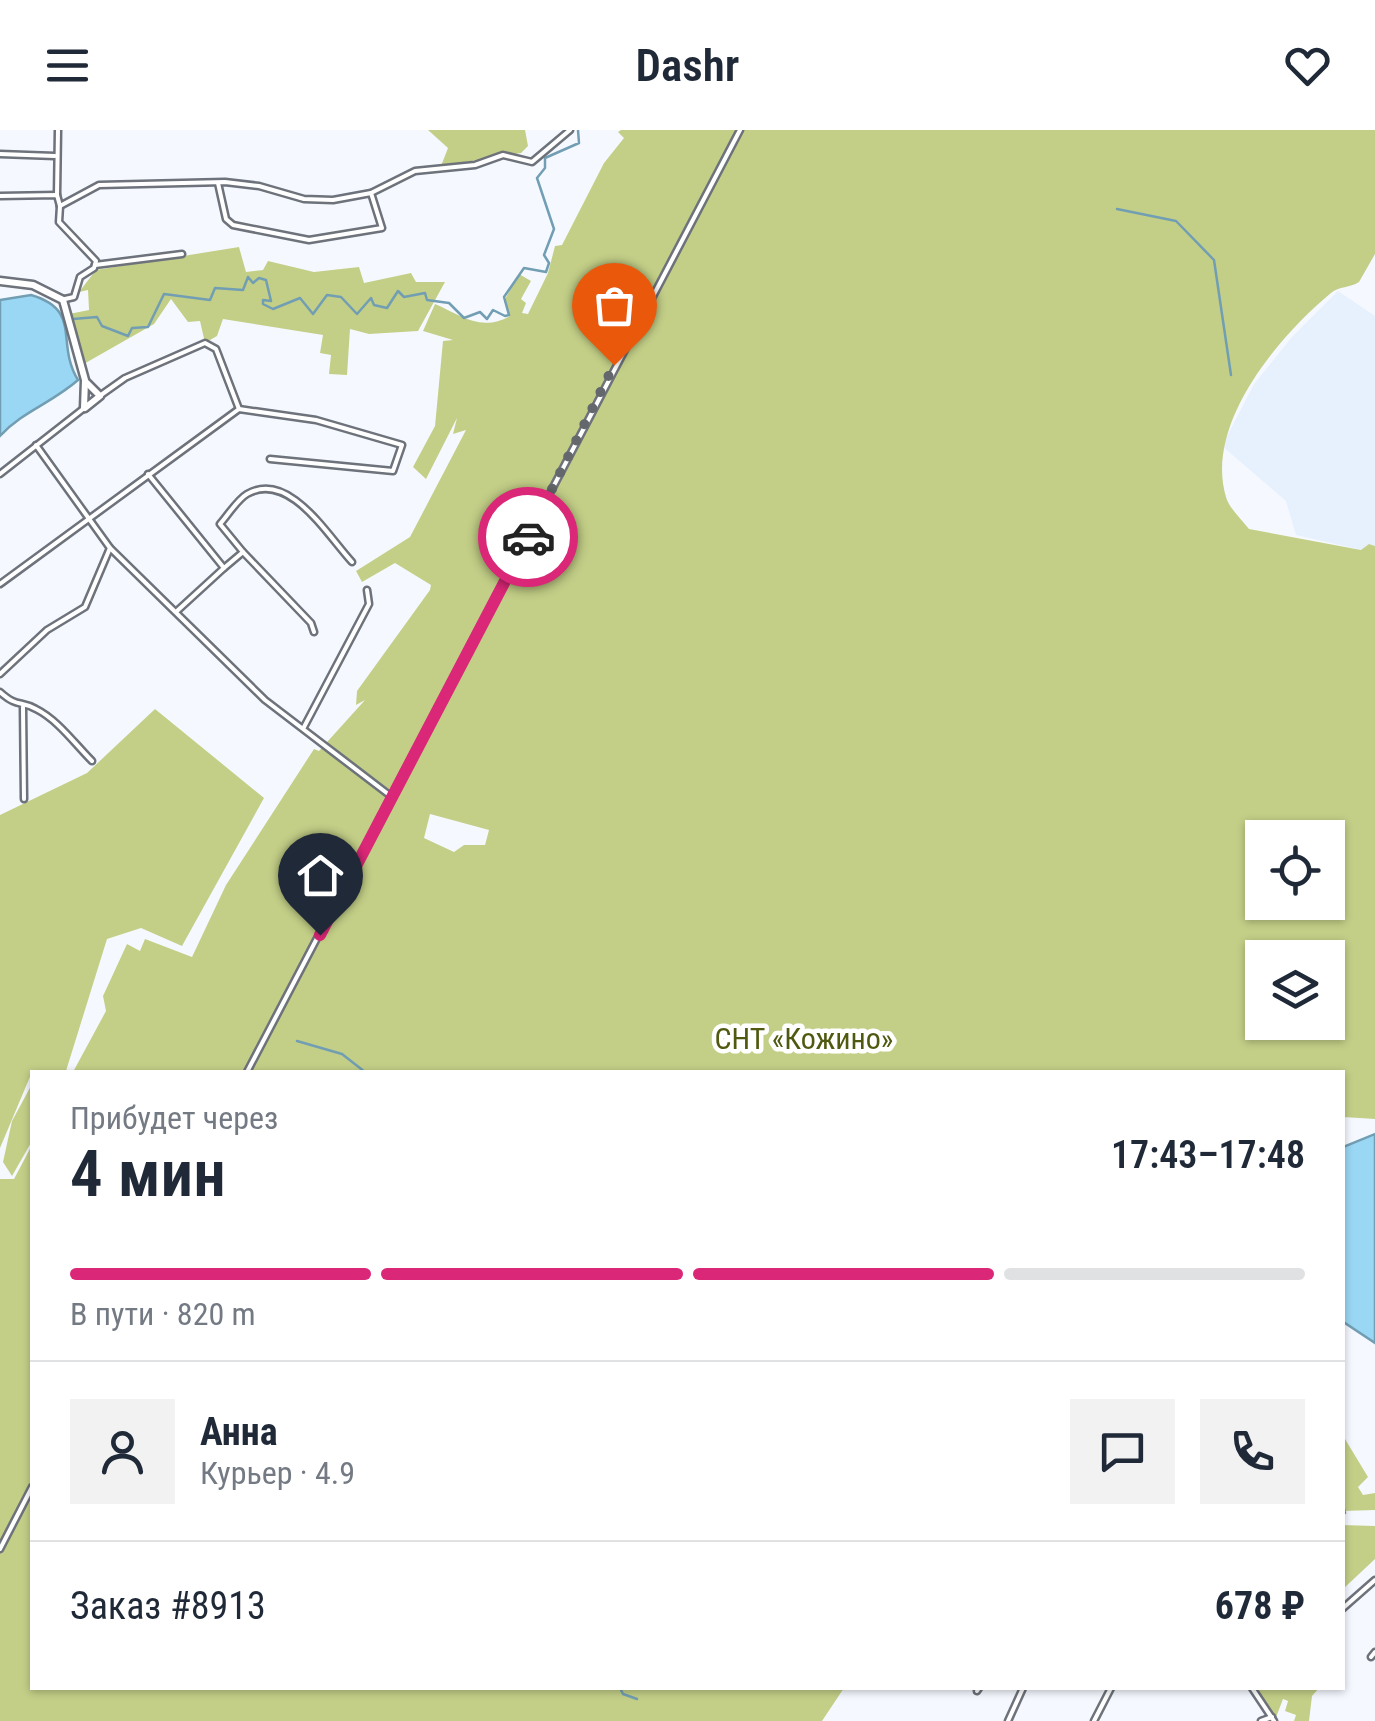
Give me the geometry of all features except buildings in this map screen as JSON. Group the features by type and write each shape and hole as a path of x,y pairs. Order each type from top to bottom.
{"street":[{"path":"58,130 59,222 94,256 95,266"},
{"path":"60,206 99,185 218,183 258,186 304,199 333,200 371,192 415,170 474,165 503,155 532,162 570,130"},
{"path":"248,1070 740,130"},
{"path":"0,154 57,156"},
{"path":"218,183 226,219 233,225 309,240 382,228 376,196 371,192"},
{"path":"0,196 57,195"},
{"path":"0,281 33,285 62,300 74,296 80,277 95,266 182,254"},
{"path":"62,300 88,404"},
{"path":"0,474 125,378 205,343 216,350 239,409"},
{"path":"84,380 100,396"},
{"path":"0,584 239,409 316,420 402,445 393,471 270,459"},
{"path":"36,446 110,548 265,700 304,726 367,782 392,797"},
{"path":"148,474 224,568"},
{"path":"314,632 220,524 245,495 269,486 286,491 352,562"},
{"path":"0,674 46,630 85,607 110,548"},
{"path":"177,611 243,552"},
{"path":"304,726 368,604 367,590"},
{"path":"0,692 23,707 50,717 92,761"},
{"path":"23,707 24,799"},
{"path":"0,1549 30,1491"},
{"path":"1345,1606 1375,1580"},
{"path":"1008,1721 1023,1690"},
{"path":"1094,1721 1110,1690"},
{"path":"1253,1690 1273,1719 1261,1721"}],"shaded area":[{"path":"1338,291 1375,316 1375,546 1369,544 1362,550 1296,535 1286,501 1222,446 1254,384 1292,337"}],"green space":[{"path":"428,130 525,130 528,146 521,153 441,166 448,148"},
{"name":"СНТ «Кожино»","path":"621,130 1375,130 1375,254 1359,282 1331,293 1269,357 1236,412 1226,440 1222,469 1226,497 1249,529 1361,550 1369,544 1375,546 1375,1119 1345,1117 1345,1070 74,1070 106,1011 103,996 127,944 140,951 145,939 192,957 226,885 314,749 319,751 365,700 356,705 357,691 430,590 431,585 395,563 362,582 356,571 410,537 466,430 453,434 457,418 426,479 413,467 435,426 443,341 453,340 423,331 435,304 470,320 499,321 510,316 504,301 519,274 531,281 521,299 526,303 522,313 528,314 548,273 555,246 562,245 604,163 624,138 618,132","holes":["430,814 489,830 485,845 464,845 454,852 424,838"]},
{"path":"239,247 246,272 263,270 268,261 314,272 359,267 364,283 411,273 416,282 445,282 418,331 369,334 350,329 347,375 329,374 331,355 320,353 323,335 223,319 217,336 205,343 200,321 188,322 171,299 154,324 82,365 69,314 89,310 88,290 79,292 96,270"},
{"path":"155,709 264,798 182,946 141,928 107,939 66,1070 30,1070 0,1148 0,815 87,773"},
{"path":"30,1088 30,1144 12,1176 3,1162 12,1121"},
{"path":"30,1149 30,1690 843,1690 822,1721 0,1721 0,1179 14,1179"},
{"path":"1345,1439 1368,1477 1358,1487 1363,1495 1375,1493 1375,1510 1345,1511"},
{"path":"1345,1525 1375,1526 1375,1559 1345,1587"},
{"path":"1256,1690 1317,1690 1312,1696 1309,1721 1294,1721 1296,1715 1285,1711 1288,1701 1283,1699 1275,1720"}],"water":[{"path":"31,295 47,301 63,319 68,353 78,380 0,436 0,300"},
{"path":"1375,1134 1375,1343 1345,1323 1345,1146"}],"waterway":[{"path":"73,319 97,317 102,326 128,336 132,328 148,327 164,294 210,300 215,288 243,290 248,277 253,283 259,278 266,280 271,301 263,300 263,304 273,309 300,298 313,314 327,295 341,297 357,314 371,298 374,305 387,308 398,291 404,297 425,293 427,300 449,303 464,318 480,312 487,319 493,310 509,315 504,297 524,268 546,272 549,263 544,255 554,229 537,178 545,168 545,158 579,143 578,130"},
{"path":"1117,209 1176,221 1214,260 1231,375"},
{"path":"297,1041 342,1054 362,1070"},
{"path":"621,1690 637,1699"}],"way so far":[{"path":"528,537 594,412 614,365"}],"route":[{"path":"320,935 528,537"}]}
